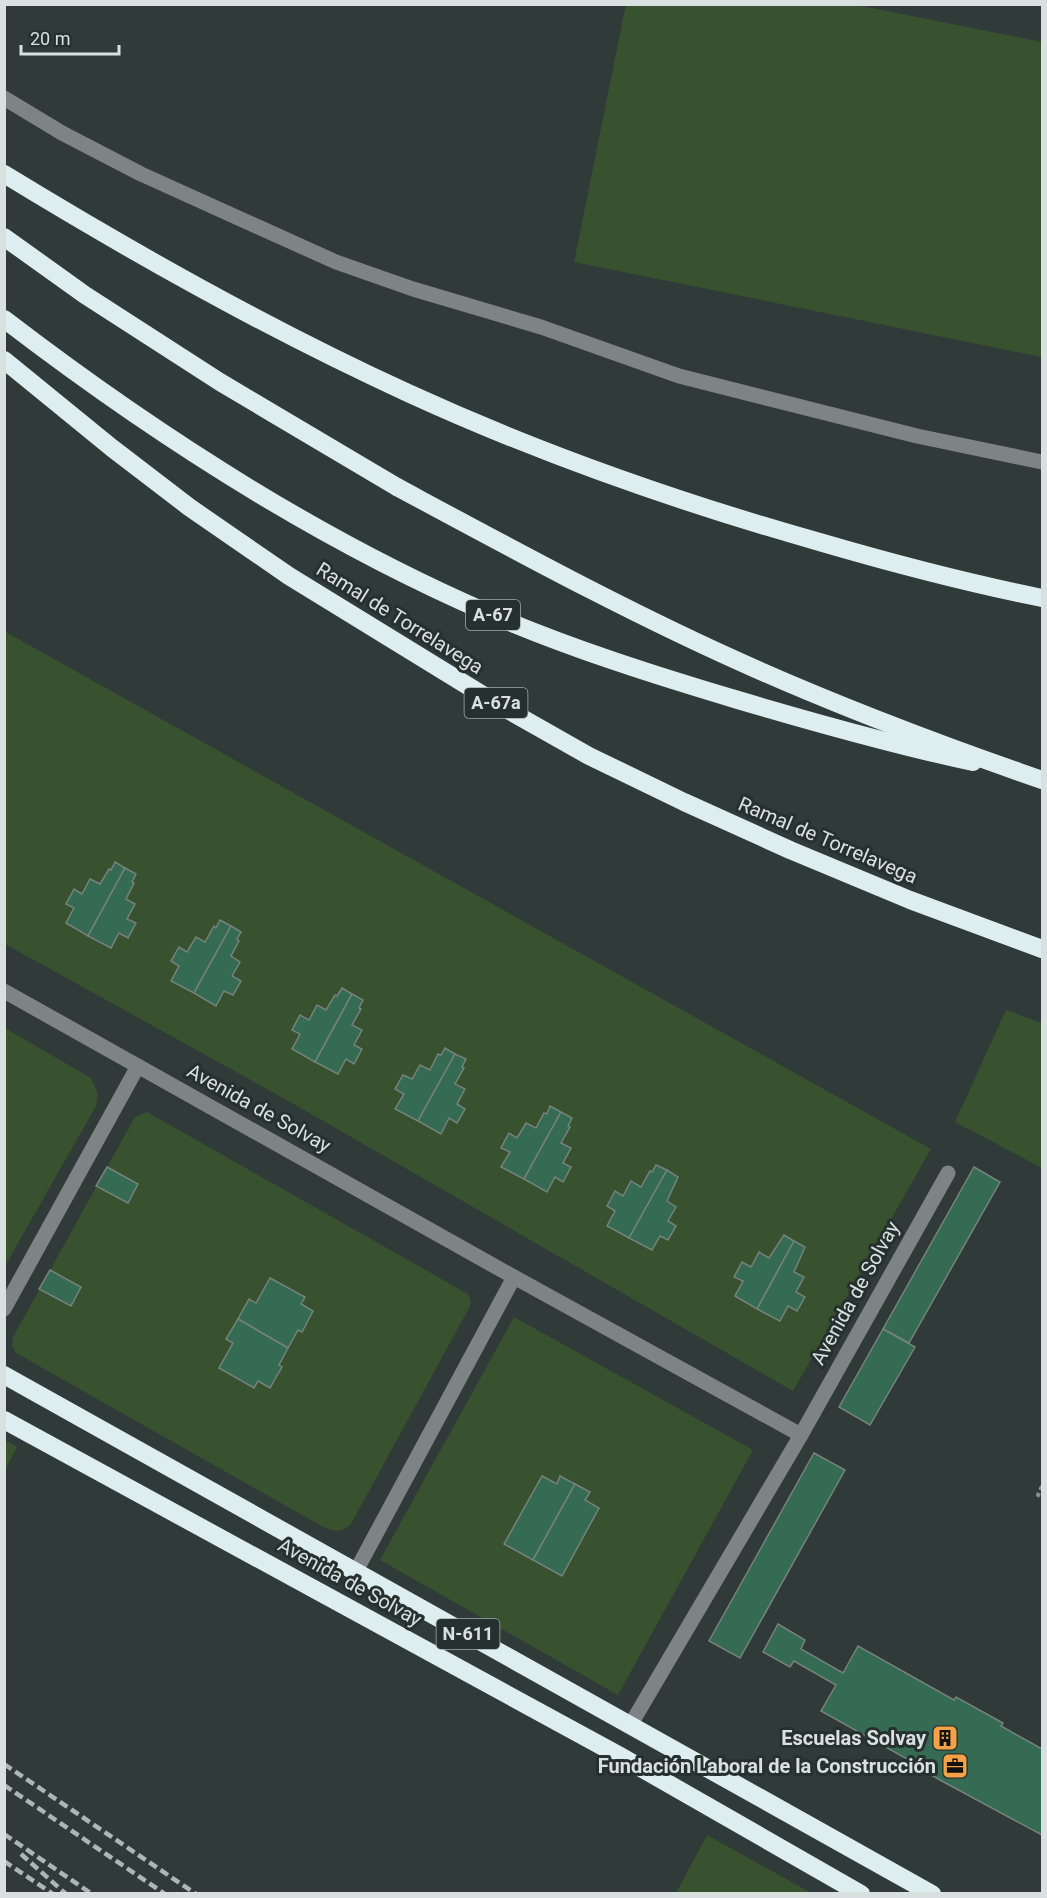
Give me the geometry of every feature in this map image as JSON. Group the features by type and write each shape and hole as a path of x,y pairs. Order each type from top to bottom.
{"highway":[{"path":"4,174 201,290 307,345 499,433 601,472 780,531 989,588 1042,598"},
{"path":"4,237 86,295 220,382 397,487 574,581 758,670 956,750 1042,778"},
{"name":"A-67","path":"4,319 66,367 180,444 302,520 363,553 490,614 681,683 790,716 936,754 1042,778"},
{"name":"Ramal de Torrelavega","path":"4,360 112,448 225,532 289,576 499,705 589,756 790,850 910,900 1042,949"},
{"name":"Avenida de Solvay","path":"4,1376 932,1893"},
{"name":"Avenida de Solvay","path":"4,1420 609,1750 861,1893"}],"street":[{"path":"4,98 62,133 141,174 336,262 412,290 541,327 679,376 917,436 1042,462"},
{"name":"Avenida de Solvay","path":"4,990 514,1277 801,1435"},
{"path":"4,1309 138,1066"},
{"name":"Avenida de Solvay","path":"631,1724 801,1435 948,1173"},
{"name":"Avenida de Solvay","path":"356,1571 514,1277"}],"path":[{"path":"1042,1486 1038,1495 1042,1497"}],"green space":[{"path":"626,4 857,5 1042,42 1042,357 574,262"},
{"path":"4,631 931,1149 793,1391 292,1103 5,944"},
{"path":"1006,1010 1042,1023 1042,1168 955,1122"},
{"path":"5,1028 91,1078 98,1094 96,1106 5,1266"},
{"path":"147,1112 468,1294 471,1302 469,1308 351,1524 345,1529 336,1531 325,1528 16,1353 12,1346 13,1337 135,1117"},
{"path":"514,1317 753,1450 618,1695 380,1560"},
{"path":"5,1440 17,1447 5,1470"},
{"path":"707,1835 806,1890 811,1893 676,1893"}],"building":[{"path":"115,862 125,868 88,936 66,923 74,908 66,904 74,889 82,894 90,879 100,884"},
{"path":"125,868 136,874 126,899 135,904 127,919 136,923 128,938 119,933 111,948 88,936"},
{"path":"220,920 231,926 194,993 171,981 179,966 171,961 179,947 187,952 196,937 205,942"},
{"path":"231,926 241,932 231,956 240,962 232,976 241,981 233,995 224,991 216,1006 194,993"},
{"path":"342,988 352,994 315,1062 292,1049 300,1034 292,1030 300,1015 309,1020 317,1005 326,1010"},
{"path":"352,994 363,1000 352,1025 362,1030 354,1045 362,1049 354,1064 346,1059 338,1074 315,1062"},
{"path":"445,1048 455,1054 418,1121 395,1109 404,1094 395,1089 403,1075 412,1079 420,1065 430,1070 438,1054 441,1055"},
{"path":"455,1054 466,1059 455,1084 465,1089 457,1104 465,1109 457,1123 449,1118 441,1134 418,1121"},
{"path":"550,1106 561,1112 524,1179 501,1167 510,1152 501,1148 509,1133 517,1138 526,1123 536,1128"},
{"path":"561,1112 572,1118 561,1143 571,1148 563,1163 571,1167 563,1182 555,1177 547,1192 524,1179"},
{"path":"656,1165 667,1170 629,1238 607,1226 615,1211 607,1206 615,1191 623,1196 631,1181 641,1187"},
{"path":"107,1167 138,1184 128,1203 96,1186"},
{"path":"974,1167 1000,1182 909,1343 883,1329"},
{"path":"667,1170 678,1177 667,1201 676,1207 668,1221 676,1226 668,1240 660,1236 652,1250 629,1238"},
{"path":"784,1235 794,1241 757,1309 735,1296 743,1281 734,1277 742,1262 751,1267 759,1252 769,1258"},
{"path":"794,1241 805,1247 794,1272 804,1277 796,1292 805,1297 797,1311 788,1306 780,1321 757,1309"},
{"path":"50,1270 81,1287 71,1306 39,1289"},
{"path":"270,1278 305,1297 301,1304 313,1311 302,1332 298,1330 288,1348 238,1319 249,1299 256,1303"},
{"path":"238,1319 288,1348 279,1365 282,1367 270,1388 258,1381 254,1388 219,1368 233,1343 226,1339"},
{"path":"883,1329 915,1347 870,1425 839,1407"},
{"path":"814,1453 845,1470 740,1658 709,1641"},
{"path":"542,1476 557,1484 560,1476 575,1484 533,1560 504,1544"},
{"path":"575,1484 590,1492 585,1500 599,1508 562,1576 533,1560"},
{"name":"Escuelas Solvay","path":"778,1624 805,1640 801,1649 843,1673 858,1646 954,1700 956,1697 1003,1723 1001,1726 1042,1749 1042,1835 940,1780 917,1767 918,1765 821,1711 836,1685 794,1661 790,1667 763,1652"}],"railway":[{"path":"4,1764 196,1894"},
{"path":"4,1785 165,1894"},
{"path":"4,1834 92,1894"},
{"path":"21,1854 66,1894"},
{"path":"4,1861 53,1894"}],"place":[{"name":"Escuelas Solvay","path":"945,1738"},
{"name":"Fundación Laboral de la Construcción","path":"955,1766"}]}
